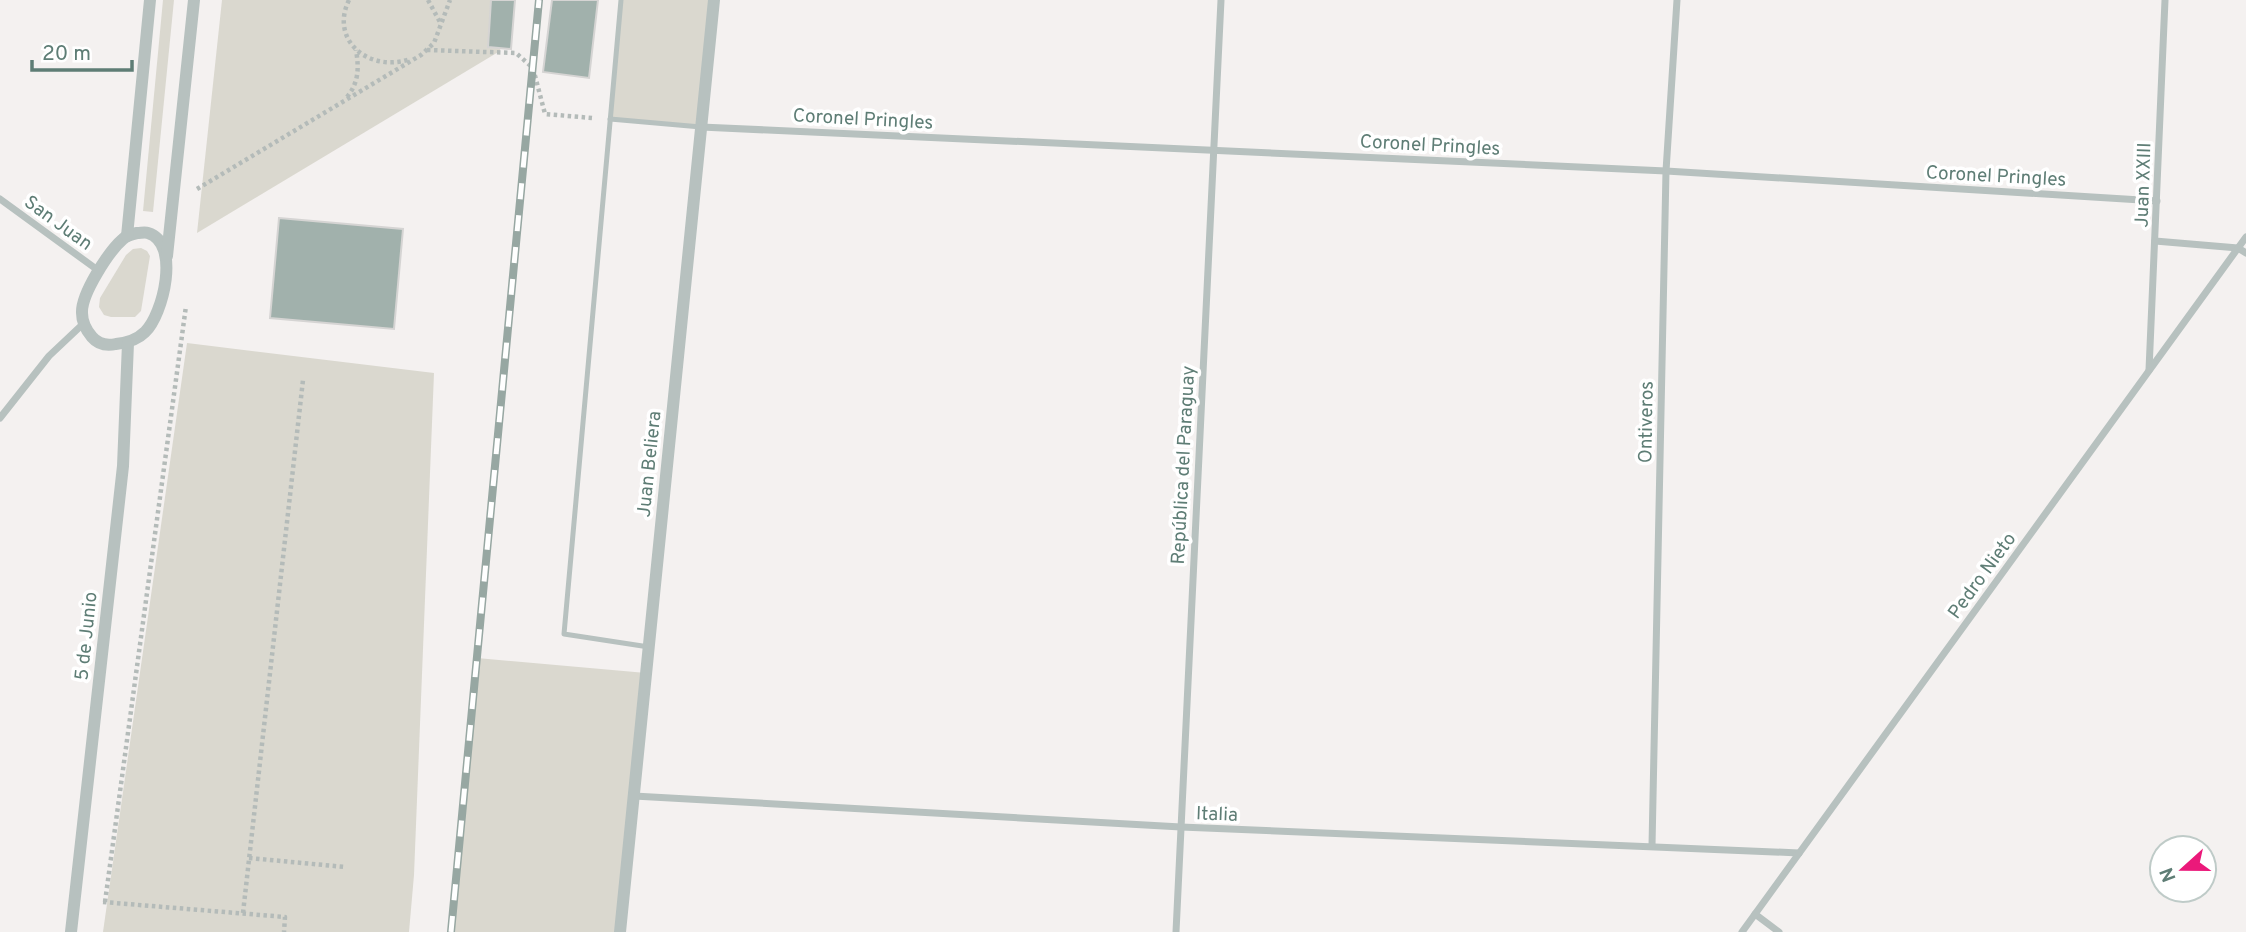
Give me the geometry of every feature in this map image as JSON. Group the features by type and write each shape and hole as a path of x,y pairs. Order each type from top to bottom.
{"street":[{"path":"127,236 150,0"},
{"path":"167,256 159,240 148,233 137,233 120,241 84,298 84,323 97,342 111,345 128,343 144,334 155,319 163,297 194,0"},
{"name":"Juan Beliera","path":"620,932 714,0"},
{"name":"República del Paraguay","path":"1176,932 1221,0"},
{"name":"Ontiveros","path":"1652,846 1666,171 1677,0"},
{"name":"Juan XXIII","path":"2149,371 2165,0"},
{"name":"Coronel Pringles","path":"701,127 1666,171 2157,201"},
{"name":"San Juan","path":"0,200 99,271"},
{"name":"Pedro Nieto","path":"1742,932 2246,237"},
{"path":"2155,242 2238,248 2246,253"},
{"path":"0,418 50,356 84,323"},
{"name":"5 de Junio","path":"71,932 123,466 128,343"},
{"name":"Italia","path":"634,796 1181,827 1799,853"},
{"path":"1755,914 1779,932"}],"lane":[{"path":"621,0 564,634 649,647"},
{"path":"610,119 701,127"}],"path":[{"path":"349,0 344,21 346,34 364,56 376,62 390,64 421,55"},
{"path":"428,0 442,25"},
{"path":"173,203 421,55 434,43 450,0"},
{"path":"342,102 359,75 356,49"},
{"path":"427,50 516,52 533,68 545,114 610,119"},
{"path":"197,201 199,175"},
{"path":"105,902 186,305"},
{"path":"243,913 303,380"},
{"path":"249,858 345,867"},
{"path":"75,899 285,917 284,932"}],"shaded area":[{"path":"163,0 174,0 153,212 143,211"},
{"path":"222,0 506,0 500,51 197,233"},
{"path":"621,0 714,0 701,127 610,119"},
{"path":"141,248 150,256 141,311 135,317 104,315 99,307 100,298 126,255 133,249"},
{"path":"187,343 434,373 414,875 409,932 103,932"},
{"path":"477,658 646,673 620,932 451,932"}],"building":[{"path":"491,0 515,0 511,49 488,47"},
{"path":"552,0 598,0 589,78 543,72"},
{"path":"279,218 403,229 394,329 270,318"}],"railway":[{"path":"451,932 539,0"}]}
